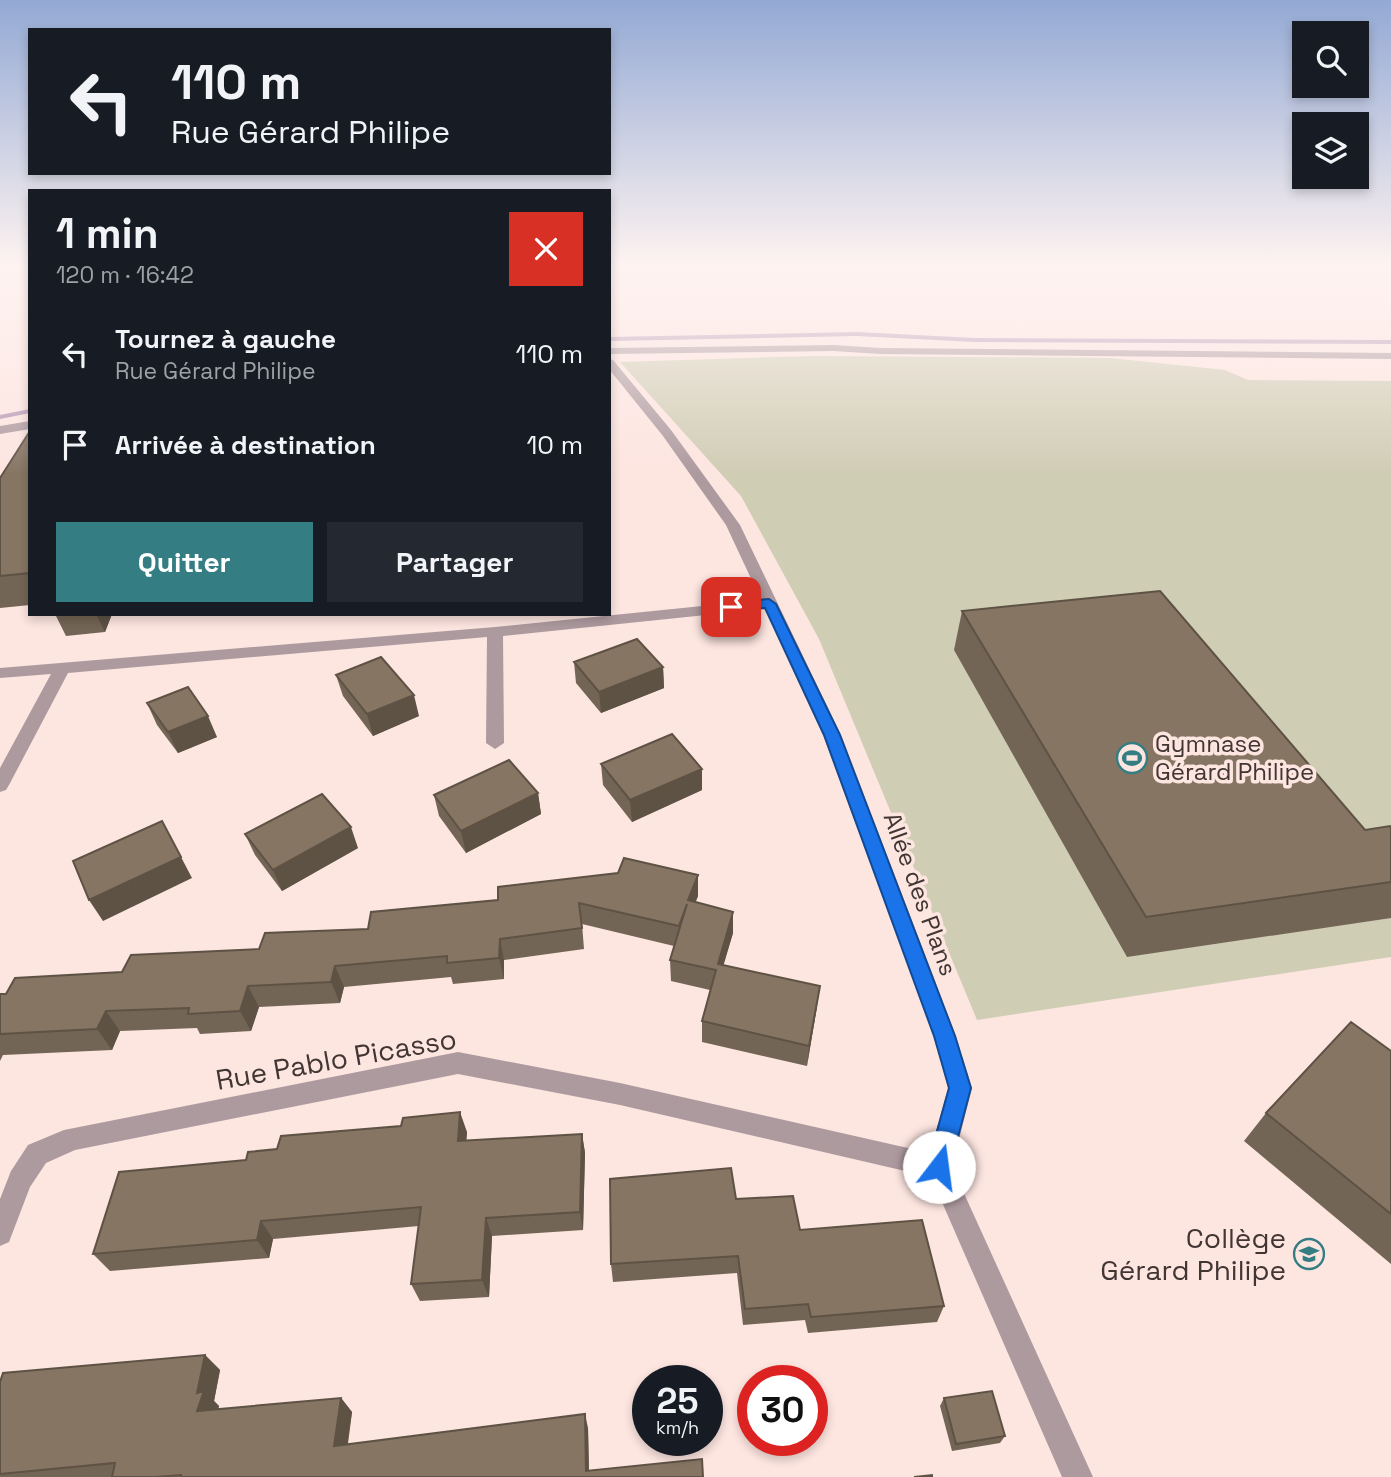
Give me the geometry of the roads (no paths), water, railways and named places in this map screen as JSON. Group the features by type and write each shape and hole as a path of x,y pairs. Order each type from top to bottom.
{"street":[{"path":"611,351 834,348 880,351 1391,356"},
{"name":"Allée des Plans","path":"611,364 667,433 733,525 832,735 949,1049 960,1088 939,1167"},
{"path":"0,430 28,425"},
{"path":"0,673 495,632 769,604"},
{"path":"495,632 495,743"},
{"path":"0,785 62,666"},
{"name":"Rue Pablo Picasso","path":"0,1233 20,1180 37,1154 73,1138 457,1063 620,1094 939,1167"},
{"path":"939,1167 1078,1477"}],"waterway":[{"path":"611,339 761,336"},
{"path":"895,336 974,340 1391,342"},
{"path":"0,417 28,411"}],"place":[{"name":"Gymnase Gérard Philipe","path":"1132,758"},
{"name":"Collège Gérard Philipe","path":"1309,1254"}]}
